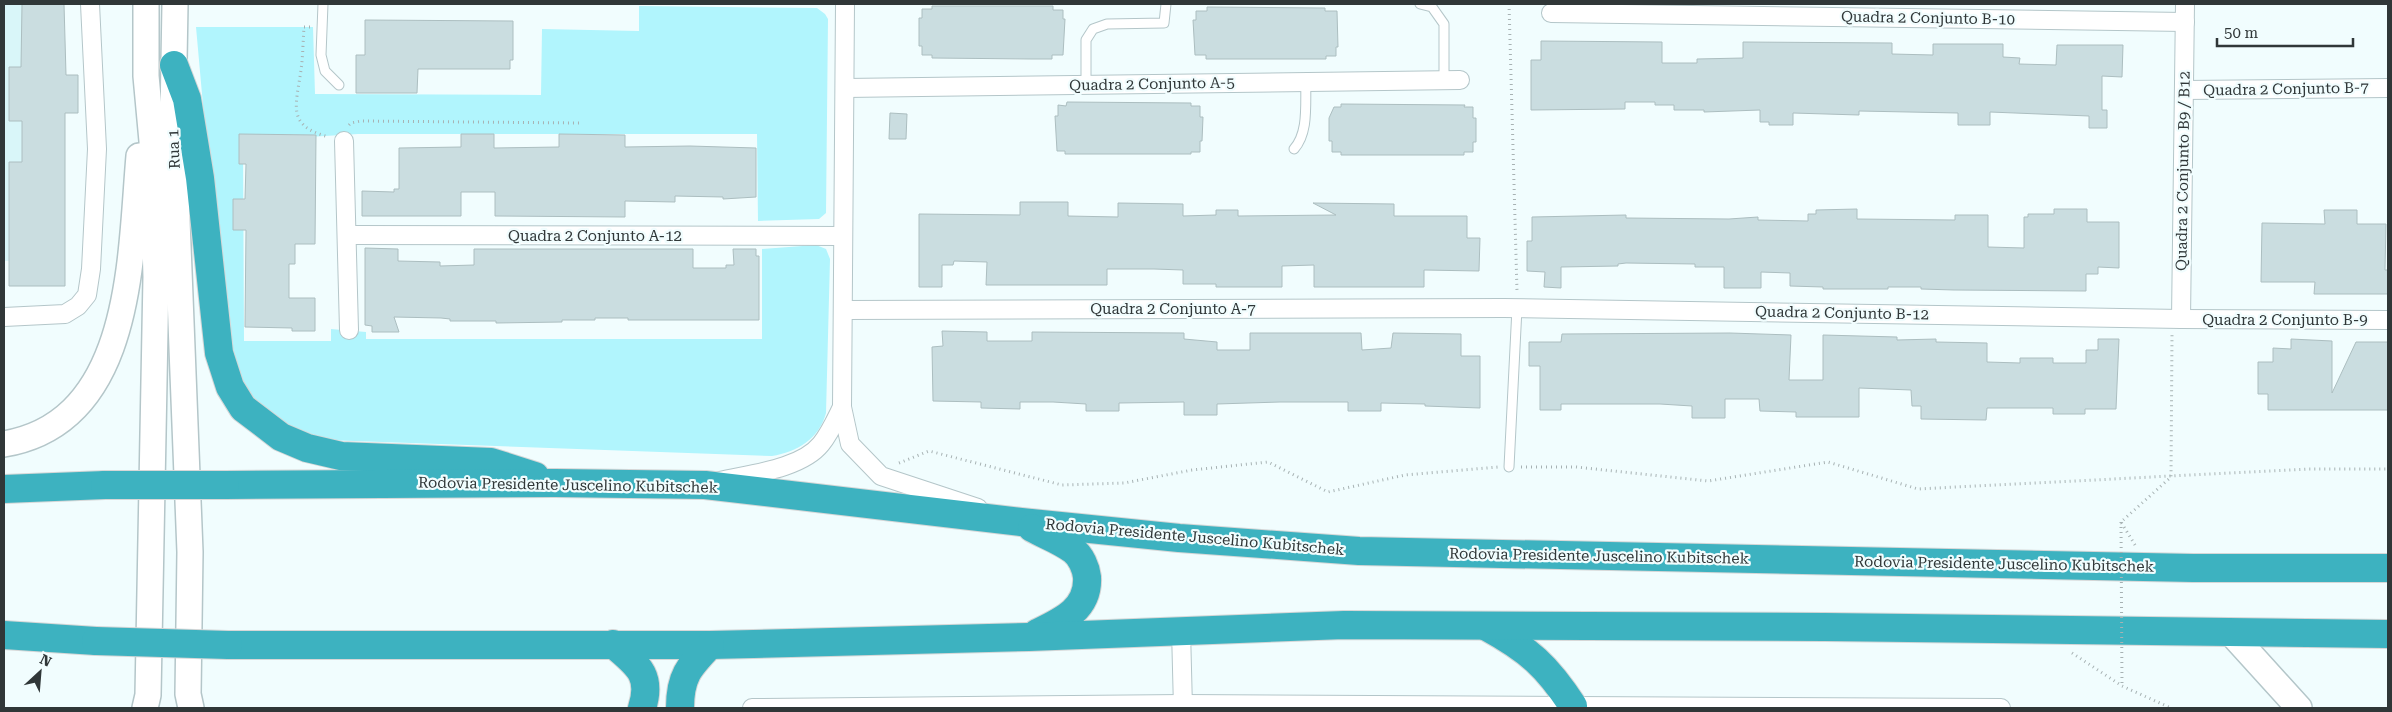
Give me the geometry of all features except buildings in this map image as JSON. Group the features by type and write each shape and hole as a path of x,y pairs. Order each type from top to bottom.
{"highway":[{"path":"174,65 187,99 200,178 219,353 230,387 243,408 280,437 306,448 341,456 492,462 555,483"},
{"name":"Rodovia Presidente Juscelino Kubitschek","path":"4,489 106,485 555,483 705,485 1021,522 1179,538 1358,551 2184,568 2388,568"},
{"path":"1021,522 1074,551 1087,572 1088,586 1081,605 1066,619 1029,637"},
{"path":"4,635 228,646 710,644 1029,637 1344,625 1815,627 2388,634"},
{"path":"1484,625 1518,644 1542,663 1573,706"},
{"path":"613,644 638,666 644,676 645,698 642,708"},
{"path":"680,708 680,689 684,677 689,668 710,644"}],"main road":[{"path":"145,708 148,675 156,277 152,142 146,76 146,4"},
{"name":"Rua 1","path":"175,4 173,118 190,552 188,704"},
{"path":"4,444 15,442 52,427 78,405 106,363 120,319 127,276 146,76"},
{"path":"2231,633 2298,708"}],"street":[{"path":"4,317 65,314 78,306 87,295 92,269 97,149 90,4"},
{"path":"845,4 842,407 850,444 882,476 1021,522"},
{"name":"Quadra 2 Conjunto B9 / B12","path":"2177,319 2185,4"},
{"name":"Quadra 2 Conjunto B-10","path":"1551,13 2185,22"},
{"name":"Quadra 2 Conjunto A-5","path":"844,88 1452,80"},
{"name":"Quadra 2 Conjunto B-7","path":"2184,90 2388,88"},
{"path":"344,141 349,330"},
{"name":"Quadra 2 Conjunto A-12","path":"347,235 843,236"},
{"name":"Quadra 2 Conjunto A-7","path":"843,310 1510,308"},
{"name":"Quadra 2 Conjunto B-12","path":"1510,308 2177,319"},
{"name":"Quadra 2 Conjunto B-9","path":"2177,319 2388,320"},
{"path":"705,485 780,467 800,459 822,443 842,407"},
{"path":"1181,630 1183,706"},
{"path":"752,708 1183,706 2002,708"}],"lane":[{"path":"323,4 321,55 325,71 339,85"},
{"path":"1086,85 1086,40 1092,28 1108,24 1164,23 1166,4"},
{"path":"1420,4 1432,7 1444,24 1452,80"},
{"path":"1294,149 1301,141 1304,126 1306,82"},
{"path":"1509,466 1510,308"}],"path":[{"path":"1509,4 1510,308"},
{"path":"322,28 304,27 302,67 295,109 300,122 312,133 344,141 347,128 351,123 361,121 579,123"},
{"path":"2170,477 2177,319"},
{"path":"2122,686 2121,522 2170,477 2308,469 2388,469"},
{"path":"2069,650 2122,686 2172,708"}],"shaded area":[{"path":"4,4 64,4 61,260 4,261"},
{"path":"639,6 817,8 825,14 828,19 826,213 819,219 758,221 757,134 358,134 243,141 244,341 331,341 331,329 366,332 366,339 762,339 762,249 816,245 826,249 830,259 826,413 823,422 812,437 806,443 790,451 772,456 326,440 299,437 252,404 224,339 196,27 313,27 315,94 541,95 542,29 639,31"}]}
